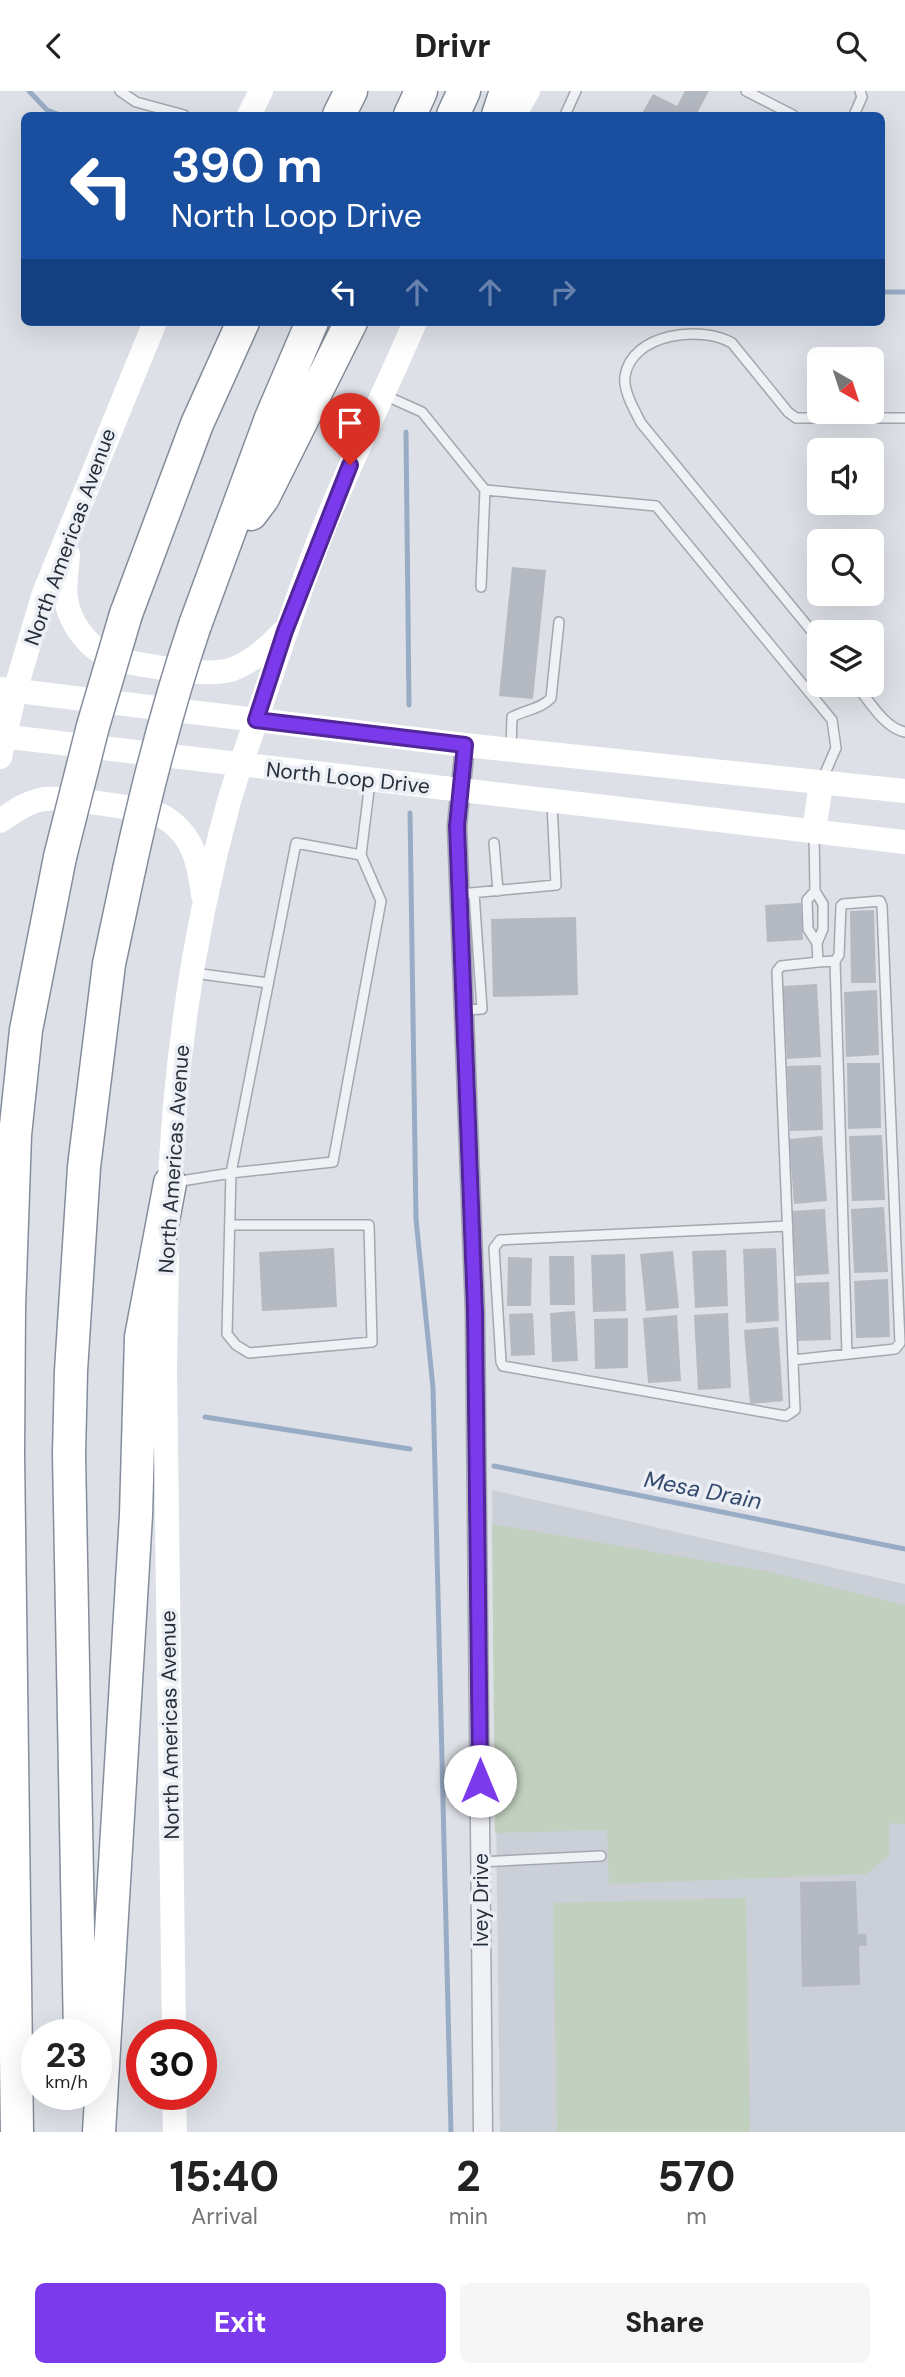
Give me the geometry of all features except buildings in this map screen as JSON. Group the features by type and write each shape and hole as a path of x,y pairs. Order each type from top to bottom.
{"highway":[{"path":"340,112 351,91"},
{"path":"411,112 421,91"},
{"path":"454,112 464,91"},
{"path":"499,112 506,91"},
{"path":"17,2132 8,1454 9,1308 15,1135 26,1030 60,857 93,726 126,614 197,424 241,326"},
{"path":"80,2019 69,1454 80,1218 99,1036 109,964 129,870 150,774 174,685 271,418 310,326"},
{"path":"221,559 263,498 349,326"},
{"path":"99,2132 135,1528 141,1337 170,1183"},
{"path":"81,2110 82,2132"}],"main road":[{"path":"250,112 261,91"},
{"path":"516,112 528,91"},
{"name":"North Americas Avenue","path":"2,743 8,690 44,593 153,326"},
{"name":"North Americas Avenue","path":"174,2019 165,1371 175,1092 204,906 240,765 285,631 324,529 413,326"},
{"path":"68,533 65,588 69,615 86,641 102,655 111,659 194,671 224,671 258,655 285,631"},
{"path":"8,690 465,745 905,791"},
{"name":"North Loop Drive","path":"2,743 240,765 905,842"},
{"path":"814,832 821,783"},
{"path":"0,821 32,803 60,799 160,815 180,830 188,841 197,863 204,906"},
{"path":"174,2110 175,2132"}],"street":[{"name":"Ivey Drive","path":"465,745 457,826 467,894 464,1010 475,1312 483,2132"}],"lane":[{"path":"120,91 136,101 174,112"},
{"path":"566,112 576,91"},
{"path":"746,91 787,112"},
{"path":"855,112 862,97 860,91"},
{"path":"807,625 641,423 627,391 625,378 628,365 635,355 665,336 697,334 722,337 732,343 788,412 796,418 905,418"},
{"path":"382,394 422,412 485,490 481,587"},
{"path":"485,490 656,506 832,720 836,748 821,783"},
{"path":"511,750 512,717 544,705 551,698 559,622"},
{"path":"866,697 888,724 905,732"},
{"path":"170,1183 231,1173 333,1162 381,901 361,855 370,780"},
{"path":"467,894 556,884 552,802"},
{"path":"814,832 815,891 823,904 823,929 817,943 818,962"},
{"path":"230,1225 369,1225 372,1342 249,1353 236,1345 227,1334 231,1173 296,843 361,855"},
{"path":"494,843 498,891"},
{"path":"815,891 807,899 808,929 817,943"},
{"path":"793,1360 895,1349 900,1343 880,901 843,904 839,955 835,961 847,1354"},
{"path":"788,1226 500,1240 494,1248 501,1362 503,1366 786,1416 795,1410 788,1226 777,971 781,966 835,961"},
{"path":"192,972 268,983"},
{"path":"480,1862 601,1856"}],"shaded area":[{"path":"492,1490 905,1584 905,2132 500,2132"}],"green space":[{"path":"492,1524 765,1571 905,1605 905,1824 889,1823 889,1855 867,1874 609,1884 607,1830 495,1833"},
{"path":"746,1898 750,2132 557,2132 553,1903"}],"waterway":[{"path":"29,91 52,112"},
{"path":"885,292 905,292"},
{"path":"406,432 409,705"},
{"path":"410,813 416,1219 433,1388 451,2132"},
{"name":"Mesa Drain","path":"205,1417 410,1449"},
{"name":"Mesa Drain","path":"494,1466 905,1549"}],"route":[{"path":"350,465 285,631 256,720 465,745 457,826 475,1312 480,1781"}]}
